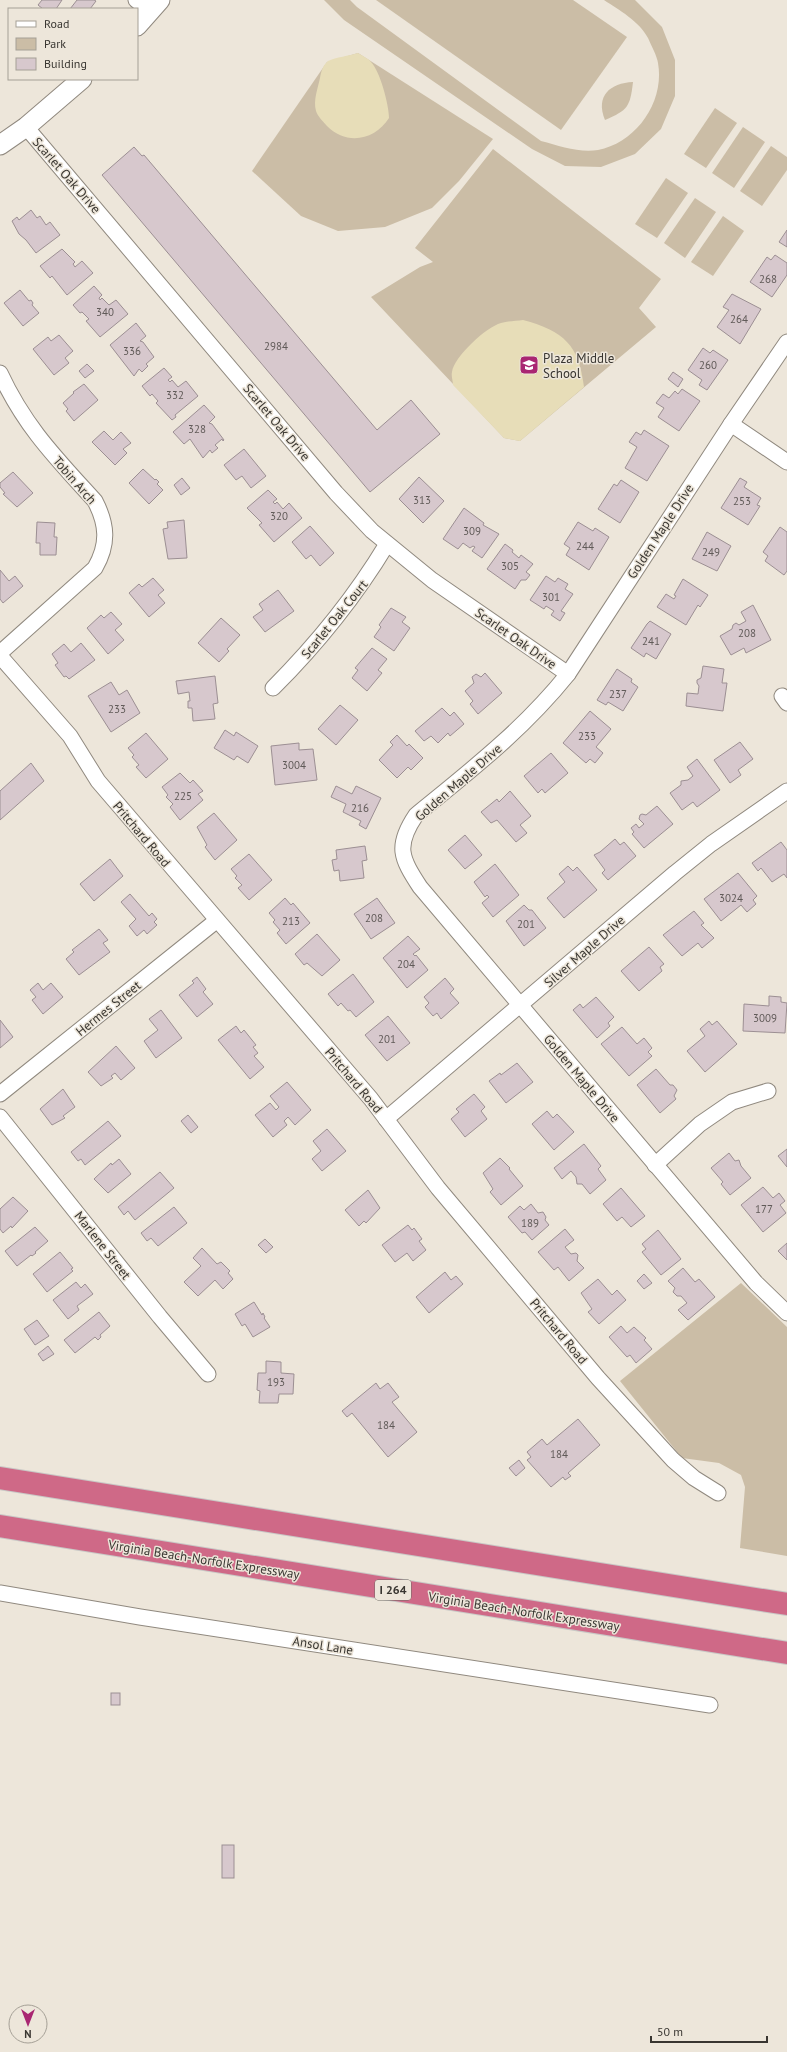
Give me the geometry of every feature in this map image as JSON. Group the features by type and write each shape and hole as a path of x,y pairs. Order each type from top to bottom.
{"highway":[{"path":"0,1478 787,1604"},
{"name":"Virginia Beach-Norfolk Expressway","path":"0,1526 787,1653"}],"street":[{"path":"136,0 156,6 138,25"},
{"path":"0,146 26,127 81,80"},
{"name":"Scarlet Oak Drive","path":"26,127 336,493 372,531 432,580 568,674"},
{"name":"Golden Maple Drive","path":"787,342 731,424 568,674 545,703 516,732 416,816 407,829 403,844 406,865 420,887 759,1287 787,1313"},
{"name":"Tobin Arch","path":"0,373 14,402 33,431 95,500 106,529 106,543 102,556 95,568 0,653"},
{"path":"731,424 787,462"},
{"name":"Scarlet Oak Court","path":"273,688 302,659 340,614 368,576 387,544"},
{"name":"Pritchard Road","path":"0,656 70,736 98,781 216,921 371,1099 438,1188 598,1378 673,1460 694,1478 718,1492"},
{"name":"Silver Maple Drive","path":"386,1119 675,873 711,844 787,791"},
{"name":"Hermes Street","path":"0,1094 216,921"},
{"path":"655,1165 700,1124 732,1102 768,1091"},
{"name":"Marlene Street","path":"0,1116 160,1317 208,1374"},
{"name":"Ansol Lane","path":"0,1593 140,1617 710,1705"}],"green space":[{"path":"324,0 350,0 357,7 541,141 584,151 591,151 612,146 636,130 652,106 657,92 659,78 658,63 648,38 634,21 604,0 635,0 662,27 675,60 675,96 661,129 635,154 601,167 565,166 532,149 344,20"},
{"path":"376,0 573,0 627,37 561,130"},
{"path":"358,53 493,139 459,181 432,208 385,227 338,231 301,216 252,171 327,62"},
{"path":"633,82 631,97 626,107 619,113 605,120 602,112 602,104 603,98 607,92 611,88 618,85"},
{"path":"715,108 737,123 706,168 684,154"},
{"path":"743,127 765,142 734,188 712,173"},
{"path":"771,146 787,157 787,170 762,206 740,191"},
{"path":"493,149 661,279 639,308 656,327 520,441 504,438 371,297 420,267 433,262 415,248"},
{"path":"666,178 688,193 657,238 635,224"},
{"path":"695,198 716,212 685,258 664,243"},
{"path":"723,216 744,231 713,276 691,262"},
{"path":"741,1283 787,1327 787,1556 740,1548 745,1487 741,1475 719,1463 682,1458 620,1381"}],"sand":[{"path":"358,53 370,61 378,73 386,97 389,118 376,131 369,135 360,138 352,138 343,136 327,126 319,117 316,111 315,103 321,73 326,63 335,58"},
{"path":"523,320 549,329 567,342 578,360 584,387 520,441 504,438 453,385 452,374 458,359 479,336 501,323"}],"building":[{"path":"42,0 62,0 57,8 42,8 38,5"},
{"path":"77,0 96,1 91,8 71,8"},
{"path":"134,147 142,156 144,155 377,430 411,400 440,434 370,492 102,175"},
{"path":"31,210 37,218 40,216 46,225 50,222 60,235 36,253 26,240 19,234 12,221 17,217 19,220"},
{"path":"787,230 787,247 779,242"},
{"path":"62,249 75,262 73,264 75,267 82,261 93,273 67,295 52,276 50,278 40,266"},
{"path":"775,255 787,263 787,275 772,297 750,282 767,257 771,260"},
{"path":"94,286 102,295 99,298 100,300 102,298 109,305 116,300 128,314 100,337 86,321 89,319 82,312 80,313 73,305"},
{"path":"20,290 29,301 31,300 33,303 32,305 39,313 23,326 4,303"},
{"path":"732,294 761,309 740,344 717,327 729,310 723,307"},
{"path":"136,323 146,336 140,341 143,342 154,357 146,364 148,366 142,372 139,369 134,376 110,345"},
{"path":"59,335 73,351 65,358 69,363 54,375 33,349 48,337 51,341"},
{"path":"703,348 710,353 713,350 728,360 707,390 699,385 702,380 688,370"},
{"path":"87,364 94,371 85,378 79,371"},
{"path":"164,368 172,377 168,380 170,382 172,380 178,387 186,381 198,396 175,415 176,417 172,420 156,403 158,401 152,394 150,396 142,386"},
{"path":"673,372 683,379 678,387 668,379"},
{"path":"84,384 98,400 74,421 66,411 68,409 63,403 74,393 73,392"},
{"path":"682,389 700,401 679,431 658,417 664,408 656,403 663,394 669,398 675,391 678,394"},
{"path":"204,405 215,417 209,423 212,424 224,440 223,441 222,439 215,445 218,448 212,453 210,450 203,458 190,439 184,444 173,432"},
{"path":"644,430 669,446 647,481 625,468 637,447 629,442 636,432 641,435"},
{"path":"104,431 113,440 121,432 131,443 123,449 127,453 115,465 92,442"},
{"path":"244,449 266,476 251,488 242,476 236,480 224,465"},
{"path":"143,469 159,482 157,484 163,490 149,504 129,483"},
{"path":"13,472 33,493 17,507 3,494 5,493 0,487 0,483"},
{"path":"419,477 444,501 423,523 399,499"},
{"path":"182,478 190,488 181,495 174,485"},
{"path":"740,478 747,482 744,487 761,498 757,505 760,506 748,525 721,508"},
{"path":"621,480 639,492 620,523 598,509 614,484 617,486"},
{"path":"268,490 277,499 273,502 275,504 277,502 283,509 289,503 302,518 274,542 259,525 262,523 247,508"},
{"path":"464,508 484,523 483,525 499,534 482,558 472,551 475,547 473,546 470,548 463,543 458,549 443,539"},
{"path":"184,520 187,558 168,559 163,529 168,528 167,522"},
{"path":"37,522 55,523 54,537 57,537 56,555 40,555 40,543 36,543"},
{"path":"578,522 593,531 595,528 609,537 589,570 566,555 570,548 564,544"},
{"path":"310,526 334,553 320,566 311,555 306,559 292,542"},
{"path":"780,527 787,532 787,571 784,575 765,561 768,556 763,552"},
{"path":"707,532 731,546 717,571 692,559"},
{"path":"505,544 513,550 512,552 519,558 521,555 533,564 526,572 530,575 526,580 521,580 515,589 487,569"},
{"path":"0,570 9,581 15,576 23,586 3,603 0,599"},
{"path":"546,576 555,582 558,578 568,584 565,589 573,594 561,611 565,613 560,621 551,615 554,611 546,606 544,609 530,600"},
{"path":"153,578 164,590 158,595 165,603 149,617 129,593 139,584 142,587"},
{"path":"683,579 708,595 700,607 698,605 686,625 657,607 666,594 674,599 676,596 674,595"},
{"path":"278,590 294,611 265,632 253,617 263,610 259,604"},
{"path":"753,605 771,640 746,653 744,648 731,655 720,636 732,629 733,625 736,623 739,625 746,621 741,612"},
{"path":"391,608 406,617 402,622 410,628 394,651 374,637 381,627 379,625"},
{"path":"111,612 122,624 115,630 124,640 108,654 87,628 101,615 104,618"},
{"path":"221,618 240,635 227,649 229,651 219,662 198,643"},
{"path":"650,621 671,634 656,659 646,653 644,657 631,648"},
{"path":"81,643 95,660 69,679 66,676 64,677 55,665 58,663 52,654 64,644 71,652"},
{"path":"372,648 387,659 378,670 382,673 367,691 352,678 358,670 355,668"},
{"path":"703,666 724,669 722,683 727,683 723,711 686,706 687,693 698,694 699,686 697,680 701,678"},
{"path":"617,669 632,679 631,682 638,687 623,711 608,702 606,705 597,700"},
{"path":"485,673 502,693 478,714 470,704 473,701 465,691 474,683 472,677 476,674 481,677"},
{"path":"215,676 218,703 213,704 215,719 193,721 192,708 188,708 188,701 190,701 189,692 178,694 176,681"},
{"path":"111,682 119,695 127,690 140,713 111,732 88,696"},
{"path":"340,705 358,720 336,745 318,729"},
{"path":"442,708 450,716 454,712 464,724 450,736 448,733 438,743 431,736 424,741 415,731"},
{"path":"590,711 611,729 596,747 603,753 595,763 590,759 586,763 563,743"},
{"path":"225,730 234,736 236,732 258,746 248,763 237,756 234,760 214,748"},
{"path":"146,733 168,759 146,778 136,767 139,765 132,757 134,755 128,748"},
{"path":"397,735 407,746 409,744 423,758 411,770 408,767 397,778 379,760 393,745 390,742"},
{"path":"740,742 753,759 738,770 741,775 730,783 714,760"},
{"path":"299,743 299,750 313,749 317,780 275,785 271,746"},
{"path":"551,753 568,773 545,793 542,789 538,793 524,776"},
{"path":"697,759 720,790 697,807 693,802 682,810 670,793 681,785 681,781 688,780 693,776 687,767"},
{"path":"31,763 44,781 0,820 0,791"},
{"path":"180,773 190,783 193,780 203,791 198,794 203,800 180,820 170,807 173,804 166,797 168,795 162,787"},
{"path":"336,786 352,794 356,786 381,798 366,829 359,825 361,821 343,812 346,804 331,797"},
{"path":"510,791 531,816 520,825 527,833 516,842 497,820 491,823 481,812 497,799 499,802"},
{"path":"657,806 673,824 644,848 632,834 634,832 631,828 636,824 639,828 644,824 639,819 640,815 646,815"},
{"path":"214,813 237,840 215,860 205,847 207,845 197,827"},
{"path":"465,835 482,855 465,869 448,850"},
{"path":"615,839 620,845 624,842 636,856 608,880 602,873 605,870 594,855 600,852"},
{"path":"781,842 787,850 787,878 784,874 772,882 761,868 758,871 752,863"},
{"path":"365,846 367,860 362,861 364,878 340,881 339,870 334,871 332,860 337,859 336,850"},
{"path":"249,854 272,880 249,900 238,888 242,885 235,878 237,876 231,869"},
{"path":"110,859 123,876 94,901 80,884"},
{"path":"495,864 519,895 493,917 482,903 489,897 487,895 485,897 474,882"},
{"path":"568,866 573,871 577,867 597,890 564,918 547,898 565,882 559,874"},
{"path":"738,873 757,896 753,900 756,904 747,912 741,905 721,921 704,899"},
{"path":"130,894 149,916 152,913 157,919 154,922 157,925 147,934 144,930 137,936 129,926 136,919 121,902"},
{"path":"285,898 291,905 293,903 310,923 286,944 277,933 280,930 273,922 275,920 269,913"},
{"path":"377,898 395,923 371,939 354,914"},
{"path":"524,905 529,910 532,910 546,928 524,946 506,921"},
{"path":"694,911 704,923 701,925 714,938 702,948 698,943 682,956 663,935"},
{"path":"99,929 108,940 103,943 110,952 79,975 66,959 74,952 72,950"},
{"path":"317,934 340,960 322,976 307,963 304,965 295,954"},
{"path":"408,936 420,949 413,954 415,956 416,955 428,970 407,988 383,958"},
{"path":"649,947 664,964 660,967 662,971 639,991 621,971"},
{"path":"353,974 374,1002 356,1017 341,1003 338,1006 328,994"},
{"path":"197,977 206,989 203,992 213,1004 197,1017 179,995 194,983 192,981"},
{"path":"445,978 454,989 450,993 459,1003 441,1019 437,1013 433,1016 425,1007 429,1003 424,997"},
{"path":"38,983 43,990 51,983 63,997 43,1014 32,1000 36,997 30,990"},
{"path":"769,996 781,997 781,1002 787,1003 785,1033 743,1031 744,1004 769,1006"},
{"path":"596,997 614,1017 608,1023 610,1026 597,1038 573,1010 580,1004 583,1008"},
{"path":"161,1010 182,1038 156,1058 144,1041 158,1030 149,1019"},
{"path":"388,1016 410,1043 387,1061 365,1035"},
{"path":"0,1020 13,1037 0,1048"},
{"path":"709,1021 712,1025 717,1021 737,1044 705,1072 687,1051 705,1036 700,1029"},
{"path":"236,1026 241,1033 244,1030 256,1045 253,1047 258,1053 254,1056 264,1067 250,1079 218,1040"},
{"path":"622,1027 637,1044 644,1038 652,1048 648,1052 652,1056 629,1076 601,1044"},
{"path":"116,1046 135,1068 121,1080 115,1073 111,1076 113,1078 101,1086 88,1072"},
{"path":"517,1063 533,1082 506,1103 489,1081 500,1073 501,1075"},
{"path":"656,1069 670,1085 673,1085 677,1090 674,1096 676,1099 660,1113 637,1085"},
{"path":"287,1082 311,1110 295,1125 288,1117 284,1121 287,1125 273,1137 255,1115 270,1103 276,1110 279,1107 270,1096"},
{"path":"63,1089 75,1107 63,1116 65,1118 52,1125 40,1109"},
{"path":"474,1094 485,1107 481,1111 487,1119 465,1137 451,1119 459,1112 456,1109"},
{"path":"547,1111 553,1118 557,1114 574,1132 554,1150 532,1124"},
{"path":"188,1115 198,1127 191,1133 181,1121"},
{"path":"108,1121 121,1136 85,1165 81,1159 78,1161 71,1152"},
{"path":"327,1129 346,1151 322,1171 312,1159 321,1151 313,1141"},
{"path":"584,1144 601,1166 598,1169 606,1180 590,1194 582,1184 577,1184 576,1177 571,1171 562,1179 554,1168"},
{"path":"787,1149 787,1167 778,1156"},
{"path":"729,1153 735,1161 739,1160 741,1166 751,1178 730,1195 721,1184 723,1182 711,1168"},
{"path":"500,1158 510,1168 509,1169 523,1186 501,1205 490,1192 493,1189 483,1173"},
{"path":"119,1159 131,1174 108,1193 94,1179 111,1163 112,1165"},
{"path":"160,1172 174,1188 135,1220 128,1211 124,1215 118,1207"},
{"path":"763,1187 773,1198 779,1193 785,1201 780,1205 786,1213 763,1232 741,1205"},
{"path":"621,1188 645,1216 631,1227 622,1217 617,1221 603,1204"},
{"path":"368,1190 380,1208 366,1223 364,1221 359,1226 345,1210"},
{"path":"13,1197 28,1211 12,1228 11,1226 3,1233 0,1229 0,1209"},
{"path":"531,1204 538,1213 543,1212 546,1217 545,1220 549,1225 532,1240 525,1232 522,1233 508,1217 520,1206 524,1210"},
{"path":"174,1207 187,1223 158,1246 151,1238 147,1241 141,1233"},
{"path":"408,1225 412,1230 414,1228 422,1239 419,1241 426,1250 413,1261 407,1253 395,1262 382,1245"},
{"path":"35,1227 48,1241 35,1252 36,1253 17,1266 5,1251"},
{"path":"565,1229 574,1240 565,1247 571,1254 576,1253 578,1255 577,1261 584,1268 569,1281 558,1267 554,1270 538,1252"},
{"path":"658,1230 681,1259 661,1275 642,1252 646,1249 642,1244"},
{"path":"265,1239 273,1247 266,1253 258,1245"},
{"path":"787,1243 787,1260 778,1251"},
{"path":"202,1248 217,1264 221,1262 230,1271 228,1273 233,1279 223,1289 215,1280 198,1296 184,1282 201,1266 193,1258"},
{"path":"60,1252 73,1268 71,1269 73,1271 47,1292 33,1274"},
{"path":"683,1268 695,1282 699,1279 715,1297 688,1320 678,1310 687,1303 681,1296 677,1296 673,1292 675,1288 668,1281"},
{"path":"445,1272 451,1280 456,1276 463,1284 429,1313 416,1297"},
{"path":"644,1274 652,1283 644,1289 637,1281"},
{"path":"598,1279 612,1295 617,1290 626,1300 599,1324 588,1312 592,1309 581,1293"},
{"path":"76,1282 81,1288 85,1284 93,1294 77,1306 79,1310 68,1319 53,1300"},
{"path":"254,1302 262,1315 263,1313 264,1318 270,1327 253,1337 245,1324 242,1326 235,1314"},
{"path":"99,1312 110,1326 100,1335 101,1337 98,1340 95,1337 75,1353 64,1340"},
{"path":"37,1320 49,1336 35,1345 24,1329"},
{"path":"621,1326 627,1333 634,1327 646,1338 644,1340 652,1349 636,1363 630,1355 627,1357 609,1337"},
{"path":"48,1346 54,1354 43,1361 38,1354"},
{"path":"266,1361 281,1362 281,1373 294,1374 293,1394 279,1394 278,1403 259,1403 260,1391 257,1390 258,1373 266,1373"},
{"path":"376,1383 380,1389 388,1383 399,1397 392,1402 417,1432 388,1457 352,1413 347,1417 342,1411"},
{"path":"578,1419 600,1445 568,1473 571,1476 565,1480 563,1477 551,1487 527,1460 531,1457 527,1452 542,1439 547,1445"},
{"path":"519,1460 525,1468 516,1476 509,1468"},
{"path":"111,1693 120,1693 120,1705 111,1705"},
{"path":"222,1845 234,1845 234,1878 222,1878"}],"place":[{"name":"Plaza Middle School","path":"529,365"}]}
